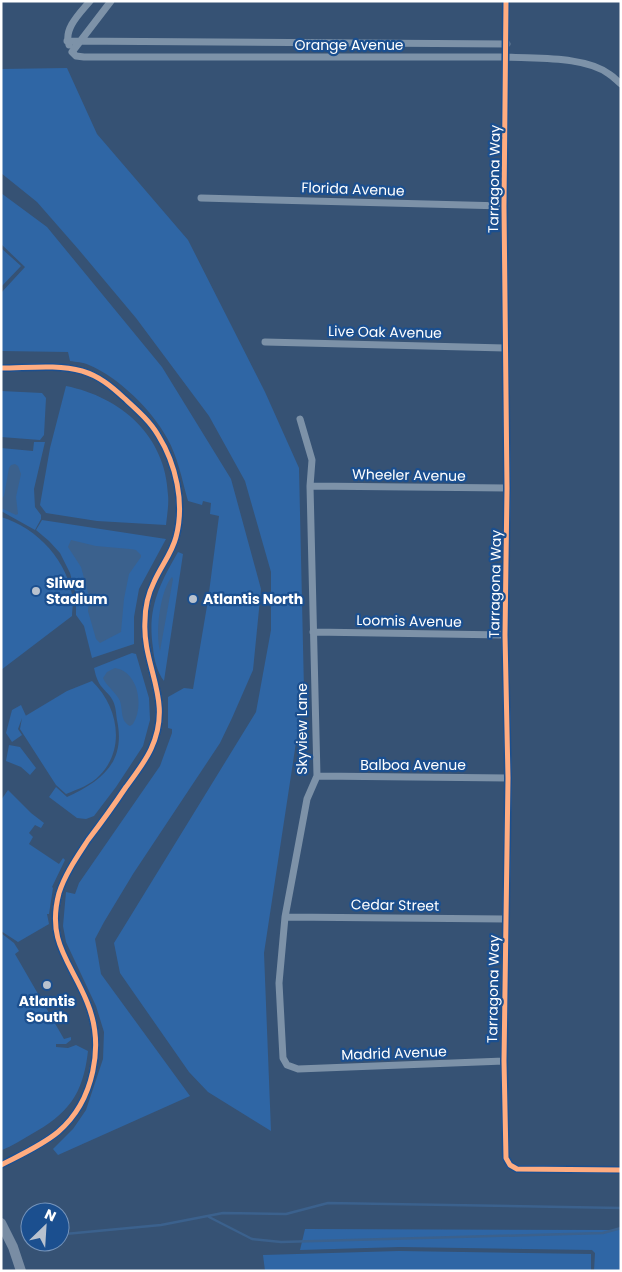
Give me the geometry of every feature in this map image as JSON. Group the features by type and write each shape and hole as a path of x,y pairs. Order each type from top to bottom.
{"main road":[{"path":"1,1223 13,1247 21,1271"}],"street":[{"path":"72,52 67,41 68,31 90,1"},
{"path":"72,52 111,1"},
{"name":"Tarragona Way","path":"506,1 507,57 504,206 507,488 505,635 508,778 504,1061 506,1158 510,1165 517,1169 621,1170"},
{"name":"Orange Avenue","path":"67,41 507,44"},
{"path":"212,43 212,57"},
{"path":"301,43 302,57"},
{"path":"396,44 396,57"},
{"name":"Orange Avenue","path":"72,52 76,56 84,57 507,57 582,63 609,73 621,84"},
{"name":"Florida Avenue","path":"201,198 504,206"},
{"name":"Live Oak Avenue","path":"264,342 505,348"},
{"path":"1,368 73,369 105,381 158,434 172,467 179,490 180,513 176,538 171,552 154,582 148,599 145,620 144,638 159,695 160,714 157,732 151,749 139,769 74,860 60,892 57,905 56,928 60,947 88,1003 94,1022 96,1033 92,1076 80,1105 58,1132 1,1165"},
{"name":"Skyview Lane","path":"287,1065 283,1058 279,983 285,917 307,799 317,776 310,486 312,460 300,419"},
{"name":"Wheeler Avenue","path":"310,486 507,488"},
{"name":"Loomis Avenue","path":"313,632 505,635"},
{"name":"Balboa Avenue","path":"317,776 508,778"},
{"name":"Cedar Street","path":"285,917 505,919"},
{"name":"Madrid Avenue","path":"287,1065 298,1069 504,1061"}],"shaded area":[{"path":"67,68 97,134 188,240 265,392 299,468 304,690 264,953 271,1131 208,1092 189,1072 120,973 114,943 256,712 271,630 271,572 245,481 209,416 136,318 79,250 37,202 1,173 1,69"},
{"path":"1,193 47,227 162,367 231,479 261,589 253,670 232,718 220,743 133,874 95,939 101,974 190,1096 58,1155 53,1149 73,1129 86,1110 103,1059 104,1032 96,1006 66,942 63,926 66,892 75,894 79,883 160,766 172,733 172,729 168,728 168,697 184,688 193,689 208,600 219,516 210,514 211,503 203,501 202,505 188,501 174,453 161,427 153,416 122,386 100,370 87,364 70,361 68,352 1,351 1,293 25,267 1,244"},
{"path":"1,248 21,266 1,287"},
{"path":"66,386 86,391 105,399 137,422 149,437 159,455 165,474 168,499 166,525 97,521 46,513 40,505 50,448"},
{"path":"1,391 42,393 46,398 44,435 40,440 1,437"},
{"path":"34,442 45,442 34,489 35,507 41,515 35,530 1,511 1,448 33,451"},
{"path":"15,464 18,466 21,474 16,497 18,514 16,515 1,508 1,499 4,496 9,468"},
{"name":"Sliwa Stadium","path":"1,517 27,529 49,548 65,573 73,601 72,616 1,670"},
{"path":"42,520 166,539 139,589 134,617 134,644 92,658 84,626 76,615 76,595 70,573 60,553 36,530"},
{"path":"71,540 96,546 136,550 141,555 129,574 124,599 121,632 100,643 96,639 88,611 89,596 81,567 68,547"},
{"path":"178,552 183,554 164,681 154,657 152,634 153,609 165,575"},
{"path":"172,577 160,651 158,624 164,592"},
{"path":"132,653 136,654 149,698 150,720 143,746 94,816 86,819 77,818 49,797 56,787 67,797 80,791 101,777 114,759 118,748 119,735 114,703 98,681 94,668"},
{"path":"115,668 129,676 137,691 138,709 133,724 130,726 123,718 120,701 103,678 107,672"},
{"path":"92,681 108,702 116,727 116,740 108,764 100,775 93,781 66,794 56,785 20,729 22,718 67,691"},
{"path":"21,705 26,716 22,718 18,729 22,735 12,742 6,733 12,710"},
{"path":"9,745 20,747 36,768 30,775 21,767 6,761"},
{"path":"8,790 44,823 41,828 35,825 29,833 33,837 29,844 59,864 63,858 65,860 52,887 49,914 47,914 49,924 18,942 1,931 1,800"},
{"path":"1,933 14,943 19,951 15,954 64,1039 71,1037 71,1040 66,1044 56,1044 56,1047 68,1048 76,1045 88,1051 82,1080 71,1102 64,1111 43,1127 2,1150"},
{"path":"305,1229 621,1230 621,1271 594,1271 595,1253 592,1250 400,1247 300,1250"},
{"path":"399,1251 591,1254 591,1271 265,1271 263,1255"}],"waterway":[{"path":"70,1234 161,1225 223,1213 286,1214 328,1203 621,1208"},
{"path":"209,1217 252,1239 281,1242 603,1233 621,1228"}],"cycle path":[{"path":"506,1 504,206 507,488 505,635 508,778 504,1061 506,1158 510,1165 517,1169 621,1170"},
{"path":"1,368 52,367 72,369 94,376 109,386 142,415 158,435 170,458 174,471 180,511 174,543 152,587 146,611 145,638 158,699 157,731 151,749 143,764 88,840 72,866 59,893 56,910 56,925 62,951 81,988 92,1019 95,1036 93,1072 88,1089 80,1105 58,1132 38,1146 1,1165"}],"place":[{"name":"Sliwa Stadium","path":"36,591"},
{"name":"Atlantis North","path":"193,599"},
{"name":"Atlantis South","path":"47,985"}]}
